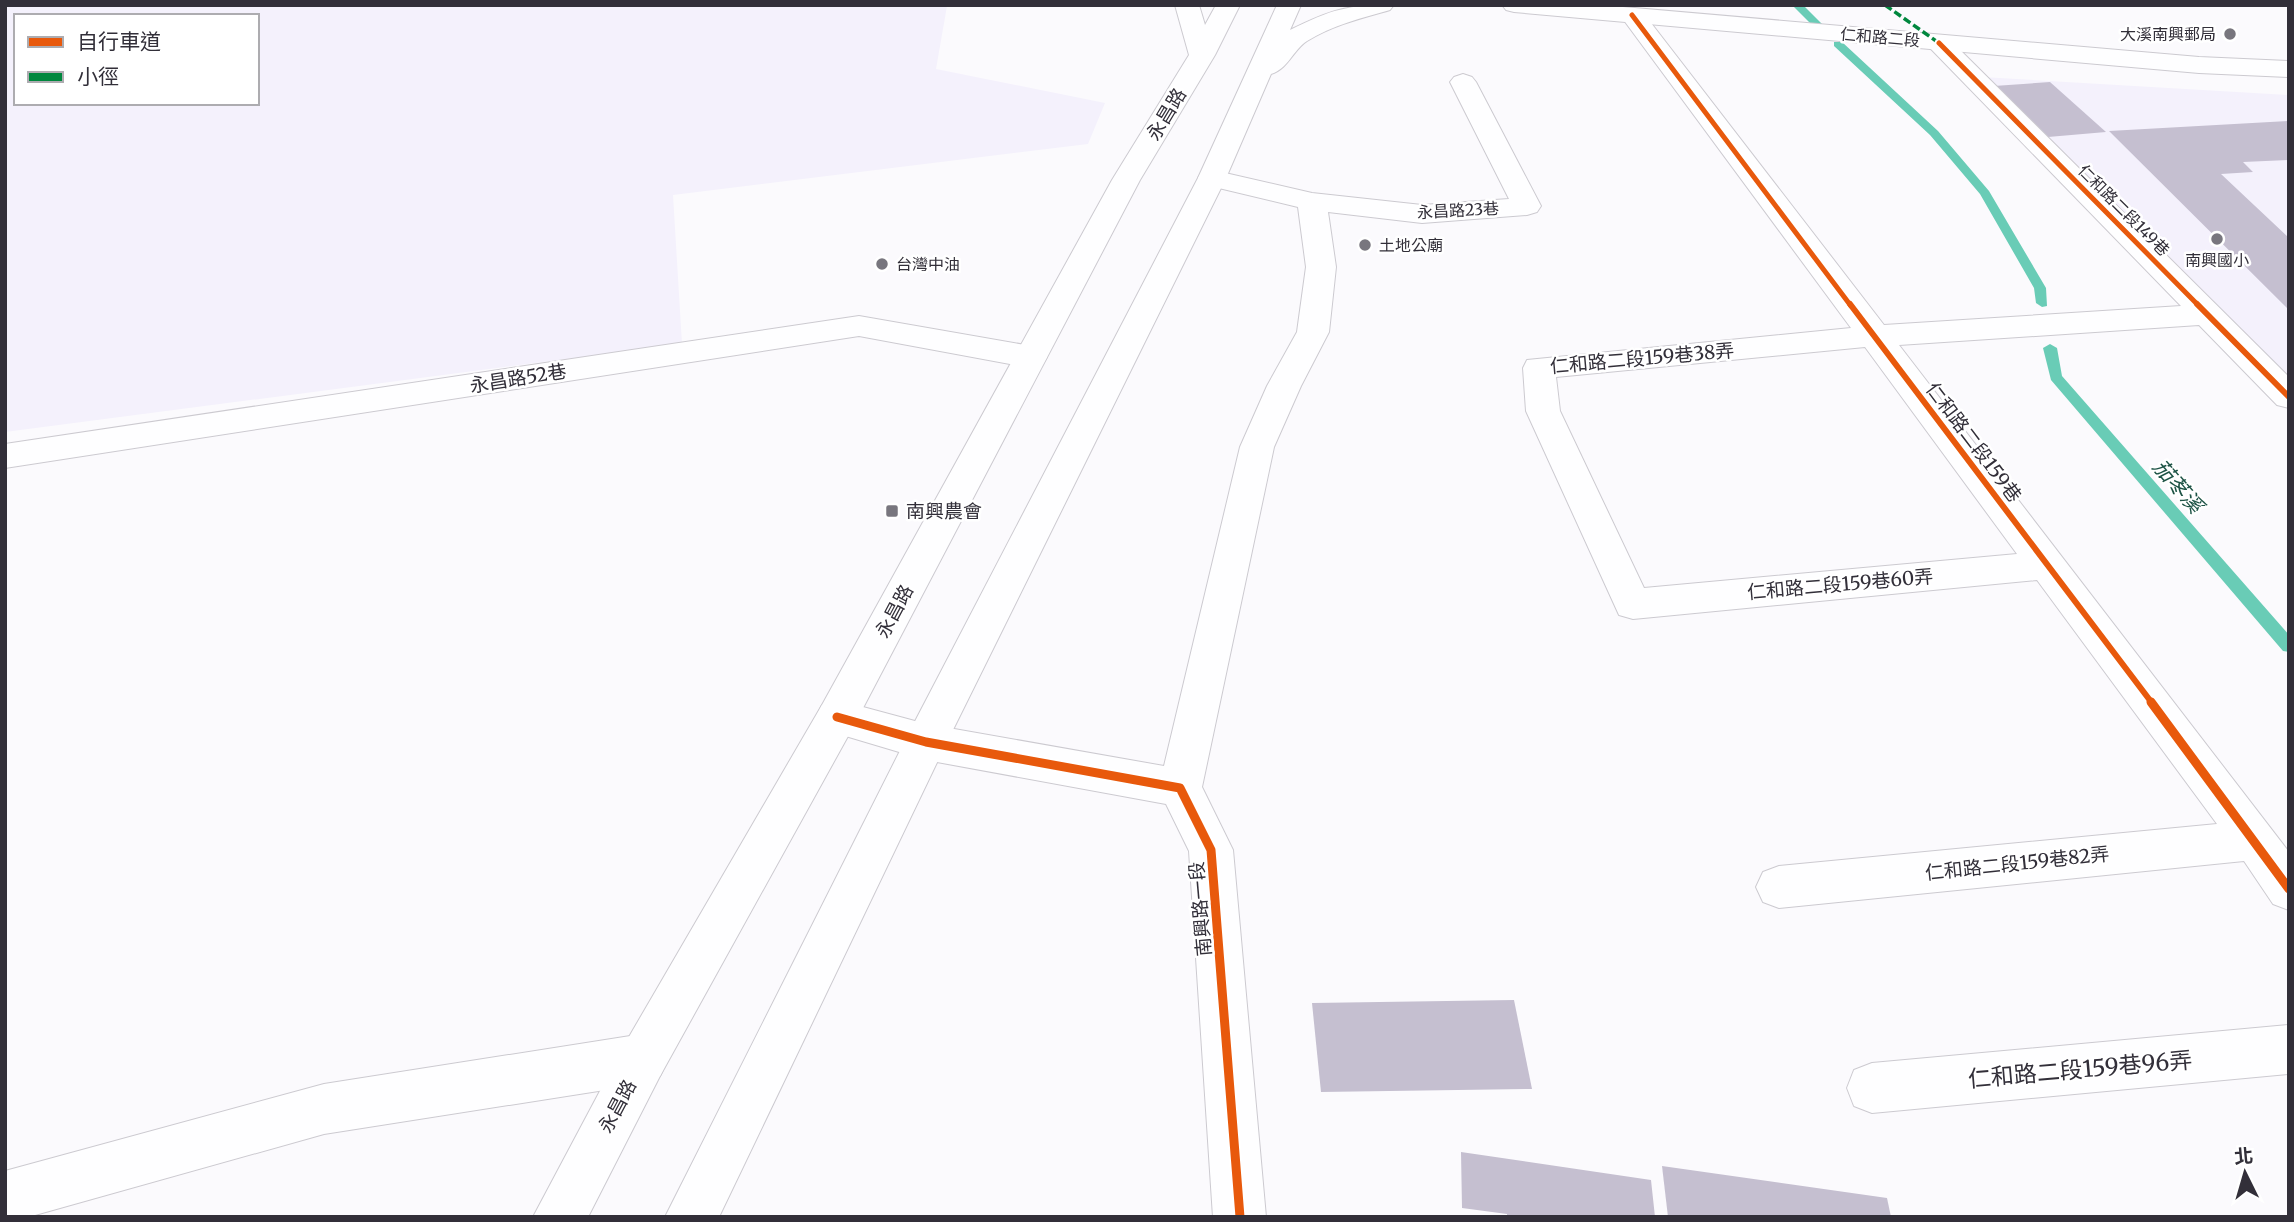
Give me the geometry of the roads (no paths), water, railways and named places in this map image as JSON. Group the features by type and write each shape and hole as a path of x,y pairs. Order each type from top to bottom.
{"main road":[{"path":"1187,5 1202,55"},
{"name":"永昌路","path":"559,1217 643,1059 837,717 1126,180 1202,55 1228,5"},
{"path":"691,1217 926,742 1212,178 1289,5"},
{"path":"1252,89 1296,37 1331,19 1382,5"},
{"name":"仁和路二段","path":"1514,5 2199,65 2289,69"},
{"name":"仁和路二段159巷","path":"1632,15 2255,840 2289,889"},
{"name":"仁和路二段149巷","path":"1939,43 2289,397"},
{"name":"永昌路23巷","path":"1212,178 1312,202 1422,214 1527,206 1463,82"},
{"path":"837,717 926,742 1180,788 1257,447 1284,386 1313,332 1321,267 1312,202"},
{"path":"1874,336 2207,314"},
{"name":"永昌路52巷","path":"5,456 859,326 1031,357"},
{"name":"仁和路二段159巷38弄","path":"1633,604 1543,411 1539,368 1874,336"},
{"name":"仁和路二段159巷60弄","path":"1633,604 2048,565"},
{"name":"南興路一段","path":"1180,788 1211,850 1240,1217"},
{"name":"仁和路二段159巷82弄","path":"1779,887 2255,840"},
{"name":"仁和路二段159巷96弄","path":"1872,1088 2289,1049"},
{"path":"5,1197 324,1109 643,1059"}],"waterway":[{"name":"茄苳溪","path":"1797,5 1817,24"},
{"name":"茄苳溪","path":"1838,44 1934,133 1985,193 2040,288 2042,303"},
{"name":"茄苳溪","path":"2050,348 2056,377 2289,646"}],"place":[{"name":"大溪南興郵局","path":"2230,34"},
{"name":"南興國小","path":"2217,239"},
{"name":"土地公廟","path":"1365,245"},
{"name":"台灣中油","path":"882,264"},
{"name":"南興農會","path":"892,511"}]}
